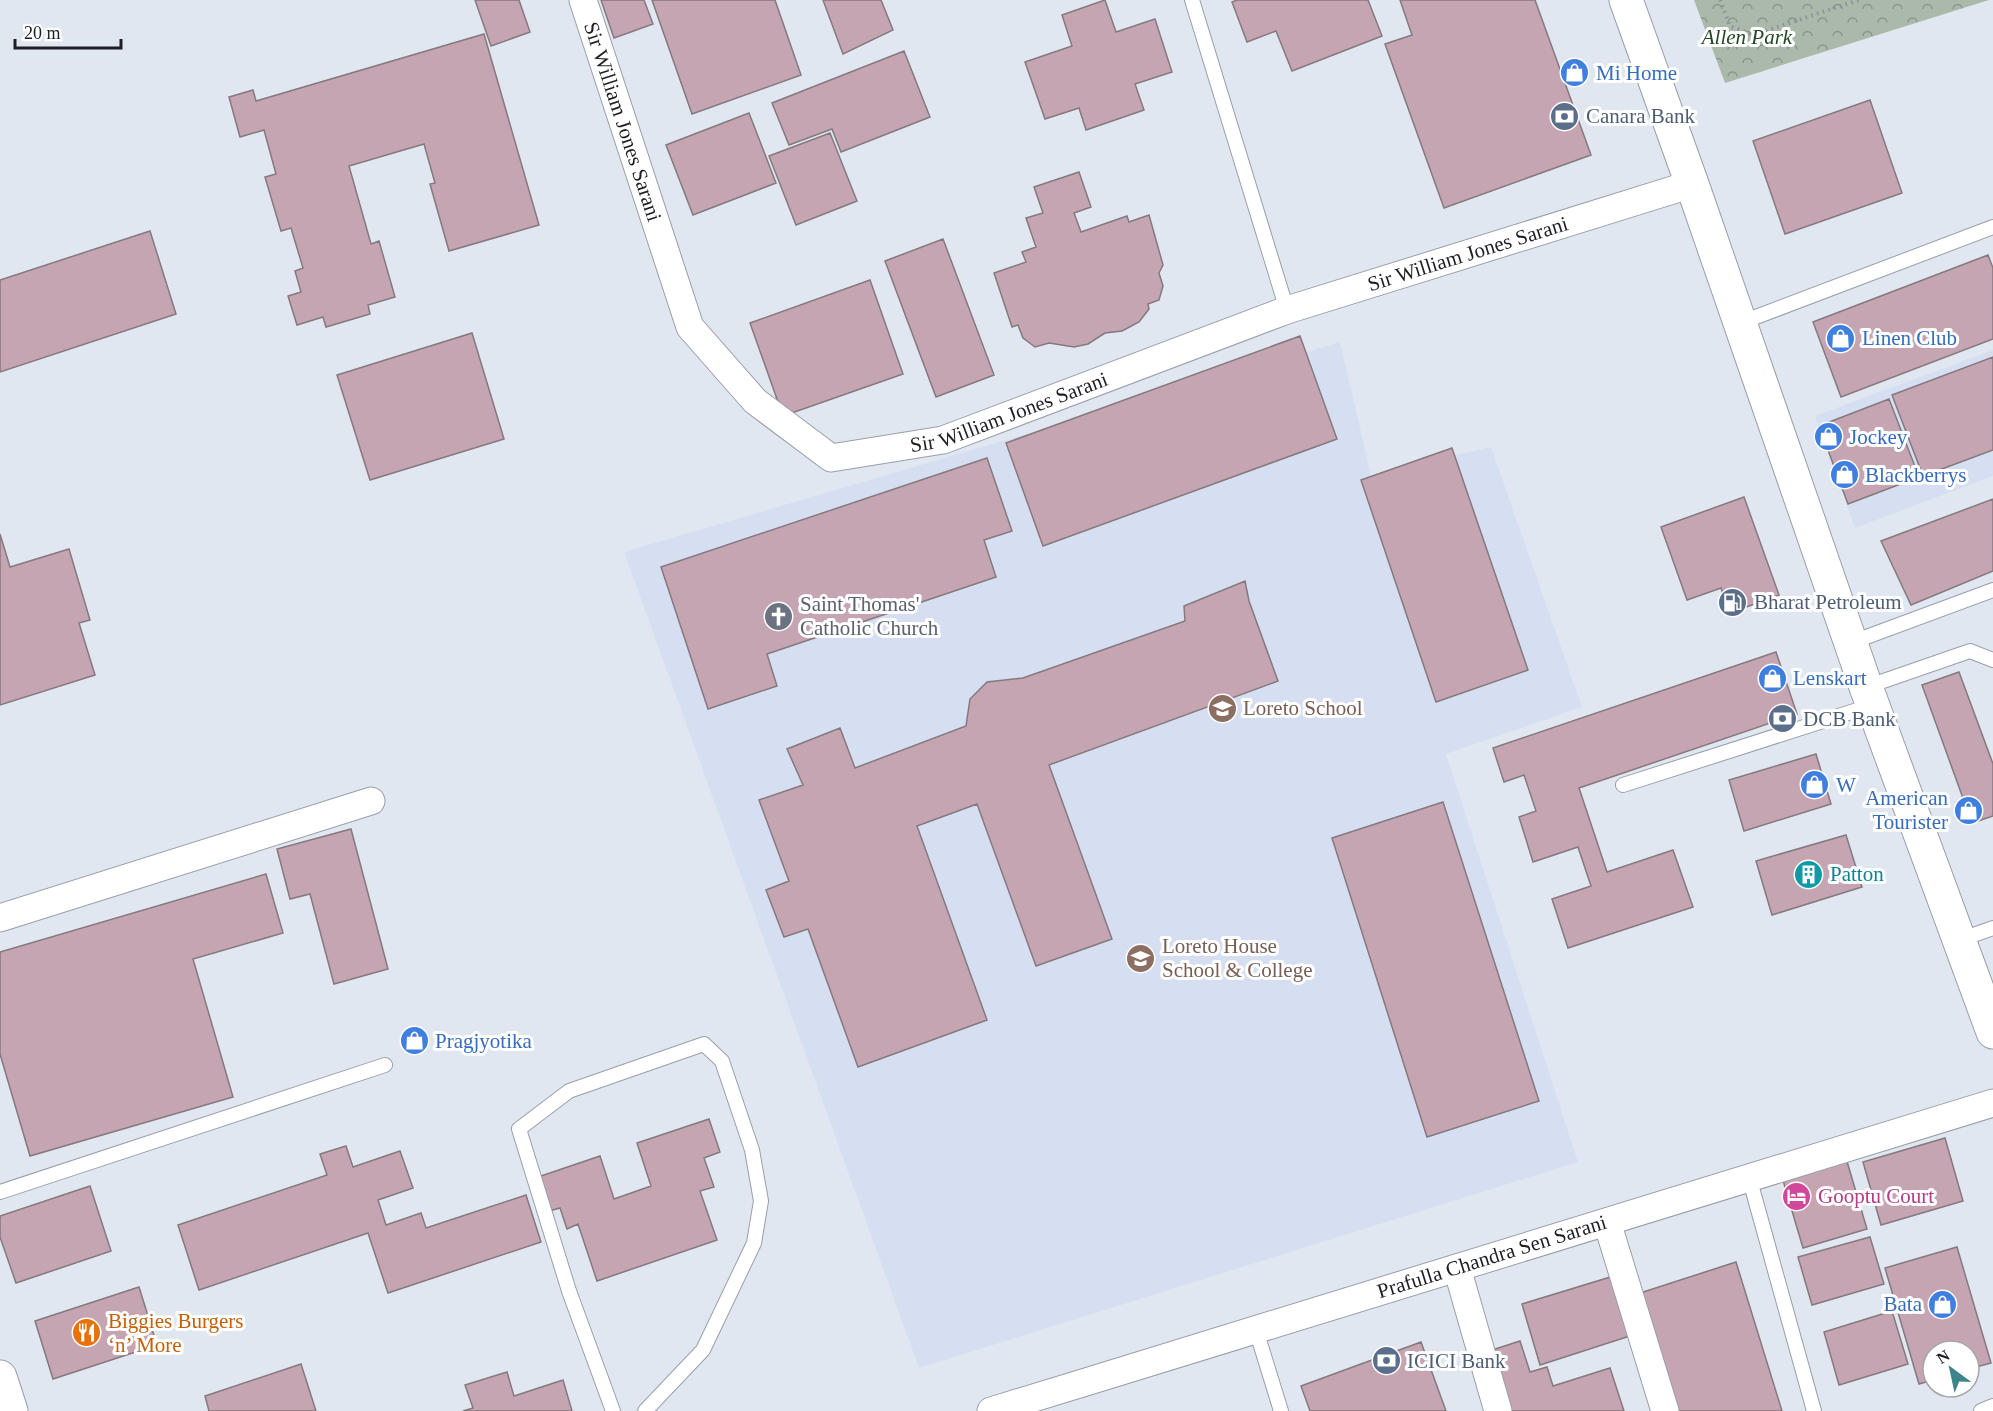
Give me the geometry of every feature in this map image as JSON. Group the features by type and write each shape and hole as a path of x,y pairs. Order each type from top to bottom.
{"main road":[{"path":"1626,0 1850,643 1993,1032"},
{"path":"0,1377 11,1411"}],"street":[{"name":"Sir William Jones Sarani","path":"583,0 690,327 755,401 831,458 943,440 1287,310 1692,184"},
{"path":"0,918 371,801"},
{"name":"Prafulla Chandra Sen Sarani","path":"991,1411 1993,1103"},
{"path":"1607,1222 1665,1411"},
{"path":"1457,1268 1498,1411"}],"lane":[{"path":"1192,0 1287,310"},
{"path":"1740,323 1993,227"},
{"path":"1850,643 1993,590"},
{"path":"1623,785 1869,696 1970,651 1993,660"},
{"path":"1959,940 1993,928"},
{"path":"613,1411 569,1291 519,1130 569,1091 704,1044 722,1061 752,1150 761,1201 754,1244 703,1350 645,1411"},
{"path":"0,1192 385,1065"},
{"path":"1749,1177 1814,1411"},
{"path":"1256,1330 1281,1411"},
{"path":"1981,1411 1993,1406"}],"path":[{"path":"1720,0 1730,26 1753,35 1859,0"}],"shaded area":[{"name":"Loreto House School & College","path":"1340,342 1371,475 1491,447 1582,707 1446,754 1578,1162 919,1368 624,552"},
{"path":"1993,350 1993,476 1855,528 1815,416"}],"green space":[{"name":"Allen Park","path":"1694,0 1989,0 1725,83"}],"building":[{"path":"475,0 519,0 530,32 491,46"},
{"path":"601,0 644,0 653,24 614,38"},
{"path":"652,0 775,0 801,75 692,114"},
{"path":"823,0 881,0 893,30 843,54"},
{"path":"1105,0 1116,32 1155,19 1172,72 1135,84 1144,110 1086,130 1079,108 1045,119 1025,62 1072,46 1062,15"},
{"path":"1237,0 1368,0 1382,36 1292,71 1276,31 1247,42 1232,2"},
{"path":"1400,0 1535,0 1591,155 1444,208 1385,44 1412,35"},
{"path":"484,34 539,225 449,251 430,184 435,183 424,144 349,166 371,244 379,241 395,297 368,305 370,314 326,327 323,317 297,325 288,296 301,292 295,271 303,268 291,228 281,231 265,177 276,174 264,130 240,137 229,97 253,90 256,101"},
{"path":"904,51 930,117 841,152 832,129 789,145 772,103"},
{"path":"1870,100 1902,193 1785,234 1753,141"},
{"path":"749,113 776,183 693,215 666,145"},
{"path":"830,133 857,201 796,225 769,156"},
{"path":"1079,172 1091,207 1074,213 1081,232 1127,216 1129,222 1149,215 1163,265 1159,273 1163,286 1159,300 1148,304 1149,309 1139,322 1122,331 1105,333 1088,344 1074,347 1049,343 1035,347 1023,338 1018,325 1012,327 994,273 1026,262 1022,252 1036,247 1026,218 1043,213 1034,187"},
{"path":"150,231 176,314 0,372 0,280"},
{"path":"943,239 994,375 936,397 885,261"},
{"path":"1988,255 1993,268 1993,339 1841,397 1813,322"},
{"path":"870,280 903,374 783,416 750,323"},
{"path":"472,333 504,439 370,480 337,375"},
{"path":"1300,336 1337,439 1043,546 1006,443"},
{"path":"1993,357 1993,450 1923,476 1892,395"},
{"path":"1889,399 1919,477 1848,504 1819,426"},
{"path":"1452,448 1528,670 1436,702 1361,480"},
{"name":"Saint Thomas' Catholic Church","path":"987,458 1012,531 984,540 996,577 767,654 777,686 708,709 661,567"},
{"path":"1744,497 1779,595 1730,613 1721,588 1687,600 1661,527"},
{"path":"1993,499 1993,571 1911,605 1881,541"},
{"path":"0,534 10,567 69,549 90,620 79,623 95,675 0,705"},
{"path":"1245,581 1249,601 1278,681 1049,765 1112,939 1036,966 977,804 917,826 987,1020 858,1067 808,929 784,937 766,890 789,881 759,800 803,785 787,749 840,728 855,768 966,726 970,699 987,682 1023,678 1185,621 1184,606"},
{"path":"1776,652 1797,714 1579,788 1607,872 1673,850 1693,907 1568,948 1552,899 1591,886 1578,847 1533,862 1519,817 1536,811 1524,775 1504,782 1493,748"},
{"path":"1959,672 1993,764 1993,816 1972,823 1922,685"},
{"path":"1816,754 1831,804 1744,831 1729,780"},
{"path":"1443,802 1539,1101 1427,1137 1332,838"},
{"path":"351,829 388,969 334,984 310,894 290,899 277,849"},
{"name":"Patton","path":"1846,835 1862,887 1772,915 1756,861"},
{"path":"266,874 283,933 193,959 233,1097 30,1156 0,1054 0,952"},
{"path":"709,1119 720,1152 704,1158 714,1187 700,1191 717,1240 597,1281 578,1224 567,1229 560,1208 549,1211 538,1177 600,1156 614,1199 651,1186 637,1143"},
{"path":"1945,1138 1963,1201 1881,1225 1863,1162"},
{"path":"346,1146 353,1167 400,1151 413,1188 378,1200 386,1225 421,1213 426,1228 526,1195 541,1242 388,1293 368,1233 199,1290 178,1225 327,1175 320,1154"},
{"path":"1846,1158 1867,1229 1803,1248 1782,1177"},
{"path":"90,1186 111,1251 16,1283 0,1237 0,1216"},
{"path":"1870,1237 1884,1284 1812,1305 1798,1257"},
{"path":"1957,1247 1991,1363 1981,1366 1981,1339 1921,1339 1921,1383 1919,1384 1885,1268"},
{"path":"1736,1262 1782,1411 1673,1411 1637,1294"},
{"path":"1617,1275 1636,1334 1540,1365 1522,1304"},
{"path":"139,1287 157,1345 53,1379 35,1321"},
{"path":"1892,1311 1908,1364 1839,1385 1824,1332"},
{"path":"1520,1341 1530,1372 1547,1367 1553,1386 1610,1368 1624,1411 1508,1411 1489,1351"},
{"path":"1421,1342 1446,1411 1310,1411 1301,1386"},
{"path":"301,1364 316,1411 209,1411 205,1396"},
{"path":"507,1372 514,1396 563,1380 572,1411 463,1411 473,1408 465,1385"}],"place":[{"name":"Mi Home","path":"1575,73"},
{"name":"Canara Bank","path":"1565,116"},
{"name":"Linen Club","path":"1841,338"},
{"name":"Jockey","path":"1828,437"},
{"name":"Blackberrys","path":"1844,475"},
{"name":"Bharat Petroleum","path":"1733,602"},
{"name":"Saint Thomas' Catholic Church","path":"779,616"},
{"name":"Lenskart","path":"1772,678"},
{"name":"Loreto School","path":"1222,708"},
{"name":"DCB Bank","path":"1782,719"},
{"name":"W","path":"1815,785"},
{"name":"American Tourister","path":"1969,810"},
{"name":"Patton","path":"1809,874"},
{"name":"Loreto House School & College","path":"1141,958"},
{"name":"Pragjyotika","path":"414,1041"},
{"name":"Gooptu Court","path":"1797,1196"},
{"name":"Bata","path":"1943,1304"},
{"name":"Biggies Burgers ‘n’ More","path":"87,1333"},
{"name":"ICICI Bank","path":"1386,1361"}]}
